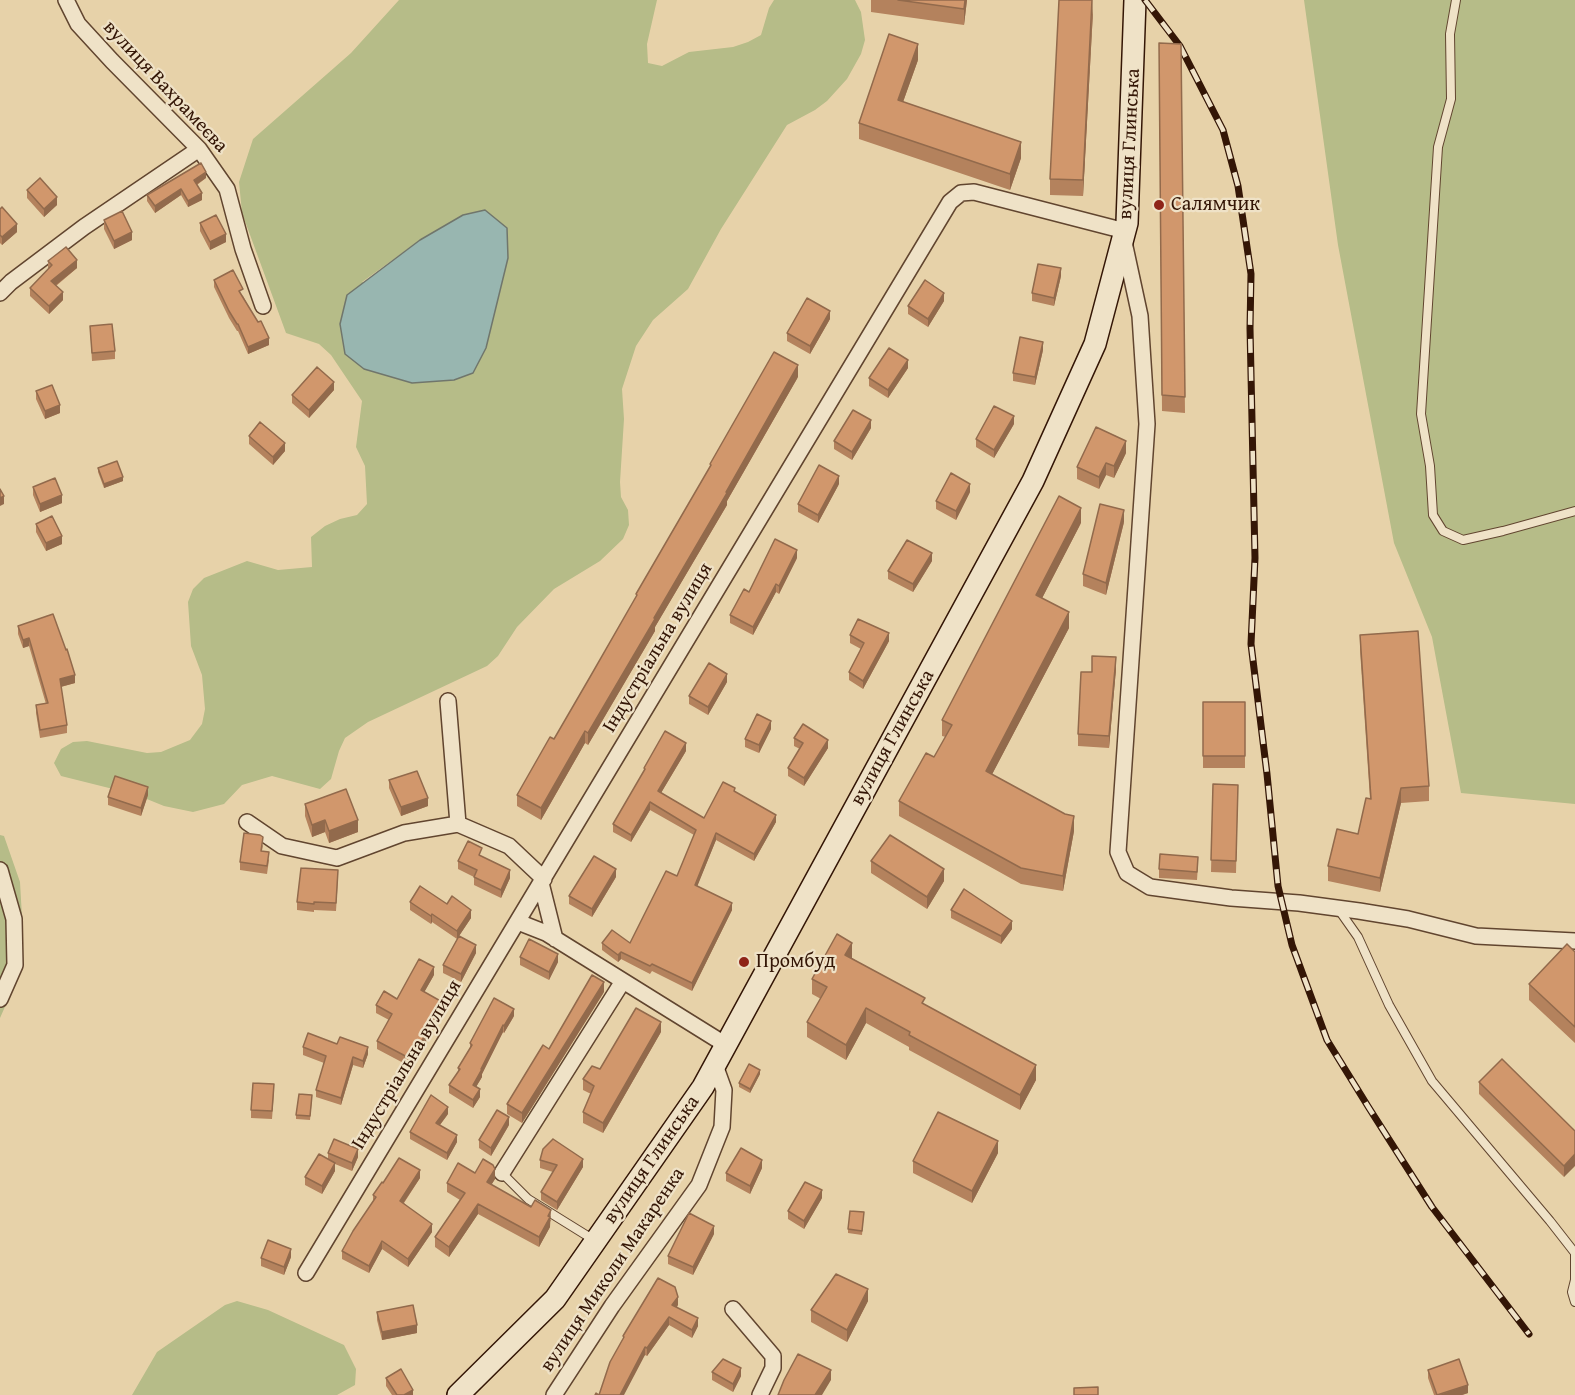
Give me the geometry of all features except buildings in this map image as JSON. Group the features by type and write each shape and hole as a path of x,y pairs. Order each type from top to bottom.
{"main road":[{"name":"вулиця Глинська","path":"458,1395 555,1299 703,1087 1032,481 1095,344 1127,223 1132,3"}],"street":[{"name":"вулиця Вахрамеєва","path":"66,0 78,24 199,149 227,189 243,249 263,306"},
{"path":"0,293 11,282 84,227 199,149"},
{"name":"Індустріальна вулиця","path":"306,1273 950,202 962,193 974,192 1124,235"},
{"path":"1124,235 1140,316 1147,424 1118,852 1126,873 1150,887 1231,898 1299,903 1408,920 1476,936 1575,941"},
{"path":"448,701 458,824"},
{"path":"247,822 282,846 337,858 404,833 458,824 509,846 543,881 555,939"},
{"path":"0,870 14,919 15,965 0,999"},
{"path":"518,922 546,933 726,1045"},
{"path":"502,1173 623,981"},
{"name":"вулиця Миколи Макаренка","path":"554,1395 612,1306 699,1185 722,1127 724,1090 715,1065"},
{"path":"733,1309 773,1356 773,1368 760,1395"}],"lane":[{"path":"1456,0 1450,34 1451,99 1438,147 1421,414 1430,466 1432,515 1443,531 1463,540 1575,511"},
{"path":"1338,909 1358,937 1389,1005 1432,1081 1575,1253 1575,1280 1572,1292 1575,1302"},
{"path":"502,1173 528,1199 596,1240"}],"green space":[{"path":"399,0 657,0 647,44 648,63 662,66 689,52 733,47 761,35 769,8 774,0 855,0 861,12 865,40 861,54 847,79 827,101 787,125 721,229 688,289 653,320 636,346 622,389 624,419 620,482 621,497 628,510 629,525 623,539 600,561 554,589 517,627 498,656 487,666 368,722 345,738 331,779 320,789 272,776 242,785 224,804 193,812 164,806 137,795 61,776 54,763 61,749 73,742 87,741 147,753 161,752 190,740 202,724 205,709 202,675 191,646 188,602 193,589 204,578 247,561 278,570 312,567 311,537 325,526 357,515 367,504 365,466 356,447 362,401 331,355 319,344 286,333 242,213 239,182 253,139 351,53","holes":["463,215 508,258 497,299 362,282 420,240"]},
{"path":"1304,0 1575,0 1575,804 1461,793 1432,637 1394,543 1338,245"},
{"path":"0,835 4,836 20,882 22,917 20,963 16,982 0,1018"},
{"path":"237,1301 268,1310 344,1345 356,1369 355,1385 337,1395 132,1395 157,1352 225,1305"}],"water":[{"path":"485,210 507,228 508,258 486,348 473,373 454,380 412,383 364,369 345,354 340,324 347,295 420,240 463,215"}],"railway":[{"path":"1145,0 1180,46 1223,130 1238,186 1251,274 1255,558 1251,644 1278,886 1292,945 1327,1040 1432,1207 1529,1334"}],"place":[{"name":"Салямчик","path":"1159,205"},
{"name":"Промбуд","path":"744,962"}]}
